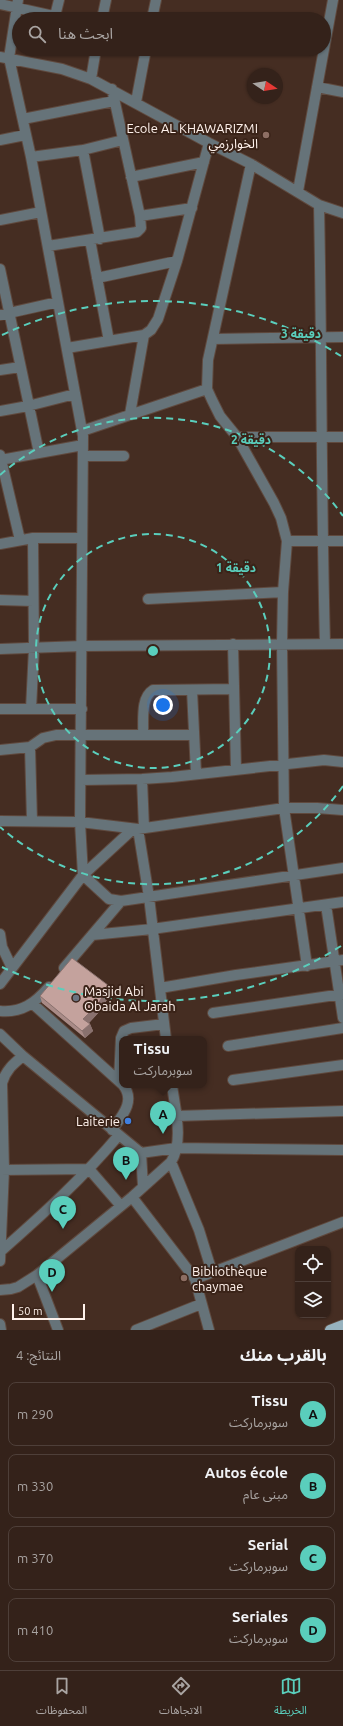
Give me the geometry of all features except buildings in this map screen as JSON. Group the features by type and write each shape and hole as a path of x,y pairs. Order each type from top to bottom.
{"main road":[{"path":"330,1330 343,1325"}],"street":[{"path":"56,12 58,0"},
{"path":"103,12 106,0"},
{"path":"153,12 156,0"},
{"path":"331,12 333,0"},
{"path":"0,4 17,4 42,12"},
{"path":"12,24 4,57 23,119 25,135 31,157 82,431 82,709 80,822 83,875 109,899 120,901 343,868"},
{"path":"92,79 95,56"},
{"path":"136,102 145,56"},
{"path":"298,191 323,56"},
{"path":"4,57 62,69 92,79 209,143 251,164 319,205 343,213"},
{"path":"317,88 343,92"},
{"path":"48,246 137,232 141,228 140,216 112,89"},
{"path":"23,119 114,100"},
{"path":"0,140 25,135"},
{"path":"31,157 83,150 123,140"},
{"path":"67,348 144,335 151,330 158,319 177,261 209,143"},
{"path":"83,150 95,239 97,278 109,341"},
{"path":"131,177 204,162"},
{"path":"251,164 208,360 208,389 220,416 237,437 281,518 287,541 283,592 282,644 284,808 300,907 307,966"},
{"path":"319,205 322,337 322,541 325,643"},
{"path":"140,216 192,208"},
{"path":"0,220 41,212"},
{"path":"97,278 177,261"},
{"path":"0,271 4,314 20,367 38,453"},
{"path":"4,314 58,302"},
{"path":"130,414 144,335"},
{"path":"213,339 343,337"},
{"path":"0,370 20,367"},
{"path":"82,431 208,389"},
{"path":"0,411 28,406 76,394"},
{"path":"237,437 343,437"},
{"path":"20,540 0,458 83,445"},
{"path":"82,456 124,456"},
{"path":"0,544 34,538 82,538"},
{"path":"31,709 34,648 34,538"},
{"path":"287,541 343,541"},
{"path":"148,599 283,592"},
{"path":"0,600 33,601"},
{"path":"233,644 236,769"},
{"path":"0,649 82,646 343,644"},
{"path":"143,735 145,700 149,693 159,690 234,689"},
{"path":"192,690 196,774"},
{"path":"0,709 82,709"},
{"path":"0,750 30,747 49,736 194,735"},
{"path":"30,747 32,821"},
{"path":"81,780 142,779 324,760 343,762"},
{"path":"142,779 138,828 149,897 166,1036"},
{"path":"0,821 80,822 138,828 284,808 343,810"},
{"path":"0,984 83,875 138,828"},
{"path":"0,1011 9,1012 20,1010 33,1004 120,901"},
{"path":"92,934 152,929 343,902"},
{"path":"326,905 339,961 343,1018"},
{"path":"0,934 2,947 12,968"},
{"path":"160,988 236,975 339,961"},
{"path":"213,1014 341,994"},
{"path":"33,1004 119,1082"},
{"path":"122,1036 124,1031 131,1028 164,1024"},
{"path":"228,1046 343,1028"},
{"path":"0,1034 23,1056 141,1153 176,1148 343,1150"},
{"path":"0,1261 2,1083 5,1074 10,1067 23,1056"},
{"path":"233,1080 343,1064"},
{"path":"0,1252 53,1205 89,1169 116,1133 128,1104 128,1091 125,1088"},
{"path":"0,1290 18,1287 37,1275 132,1197 143,1186 162,1172 171,1162 175,1155 178,1134 172,1088"},
{"path":"176,1116 343,1111"},
{"path":"141,1153 143,1186"},
{"path":"171,1162 199,1230 212,1272"},
{"path":"2,1170 89,1169 121,1206"},
{"path":"132,1197 195,1279 209,1330"},
{"path":"195,1279 343,1222"},
{"path":"37,1275 58,1330"},
{"path":"136,1330 201,1304"},
{"path":"0,1324 1,1330"}],"place":[{"name":"Ecole AL KHAWARIZMI الخوارزمي","path":"266,135"},
{"name":"Masjid Abi Obaida Al Jarah","path":"76,998"},
{"name":"Laiterie","path":"128,1121"},
{"name":"Tissu","path":"163,1134"},
{"name":"Autos école","path":"126,1180"},
{"name":"Serial","path":"63,1229"},
{"name":"Bibliothèque chaymae","path":"184,1278"},
{"name":"Seriales","path":"52,1292"}]}
